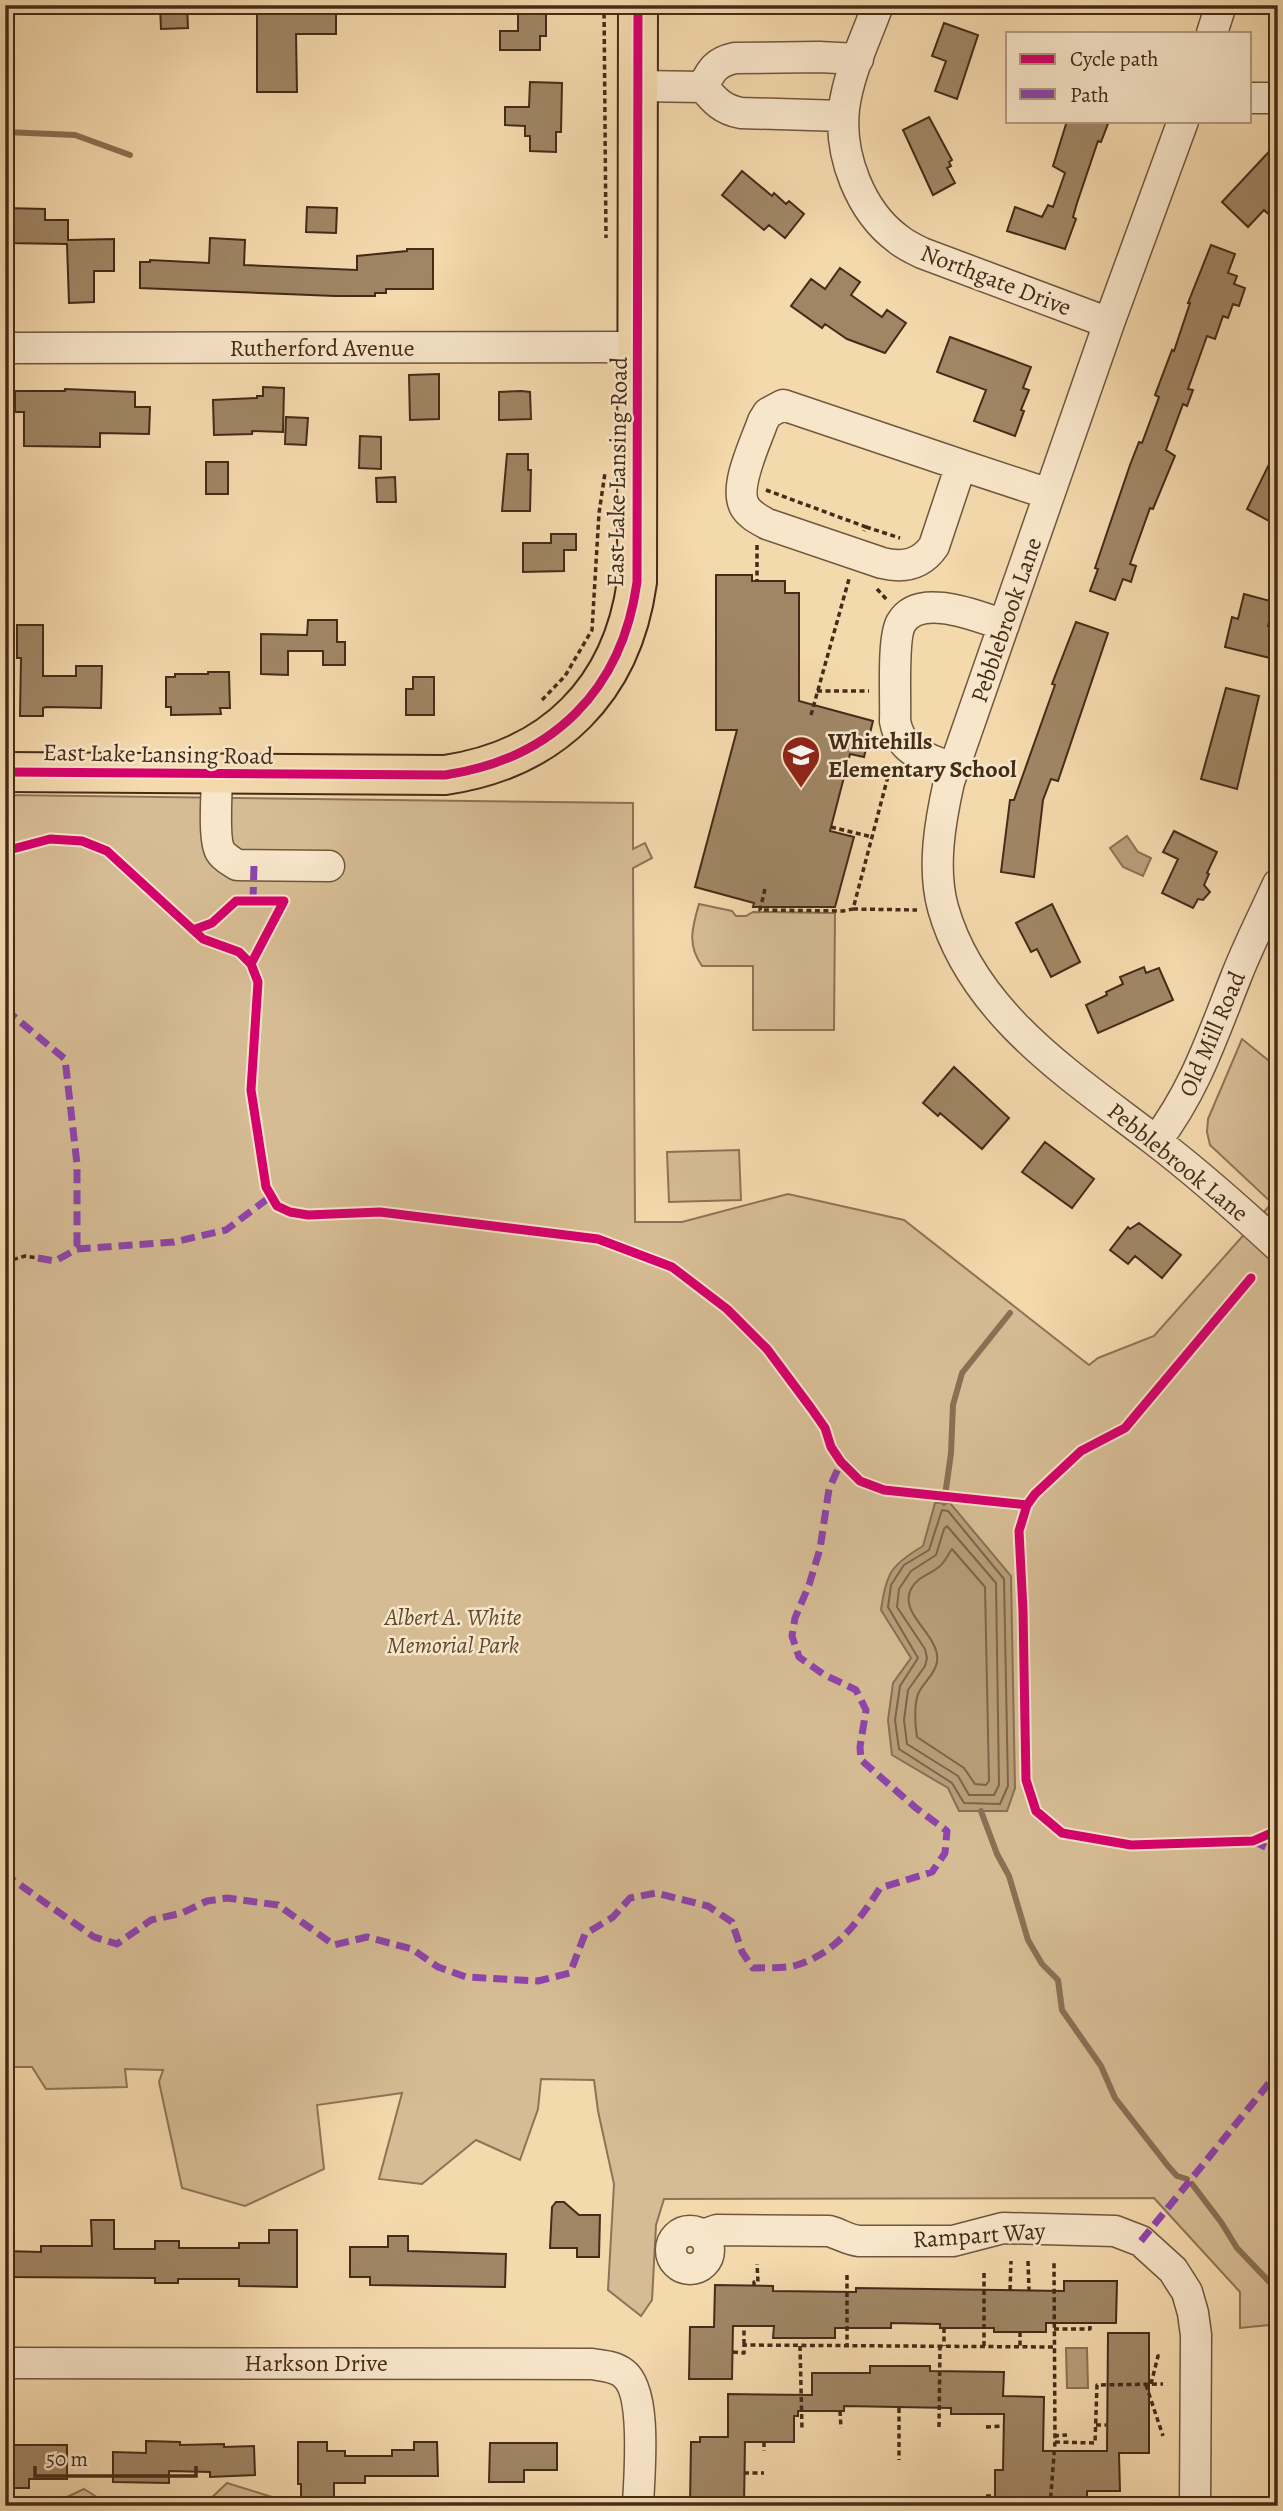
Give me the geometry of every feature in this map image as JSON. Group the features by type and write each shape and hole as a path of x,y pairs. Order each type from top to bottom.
{"main road":[{"name":"East Lake Lansing Road","path":"5,772 422,776 469,772 502,762 533,747 581,709 605,678 629,625 634,607 638,558 638,5"}],"street":[{"name":"Northgate Drive","path":"878,5 848,87 844,116 847,156 865,200 898,239 922,253 1109,323"},
{"path":"1212,32 1221,5"},
{"path":"703,87 713,68 722,61 735,58 858,59"},
{"path":"638,86 703,87 727,111 844,116"},
{"path":"1252,98 1278,98"},
{"name":"Pebblebrook Lane","path":"1183,122 1109,323 954,769 940,821 938,865 943,906 957,944 980,985 1015,1028 1084,1087 1156,1141 1278,1246"},
{"name":"Rutherford Avenue","path":"5,348 638,347"},
{"path":"961,465 934,546 927,555 899,567 861,541 767,524 753,517 744,505 741,491 743,478 768,413 783,405 1049,494"},
{"path":"954,769 916,753 902,743 897,734 897,636 902,621 911,613 938,607 1004,625"},
{"path":"217,774 217,838 220,850 227,859 237,865 329,866"},
{"name":"Old Mill Road","path":"1156,1141 1177,1114 1192,1087 1241,963 1278,884"},
{"name":"Rampart Way","path":"703,2235 717,2230 828,2231 838,2233 848,2240 859,2241 953,2241 1003,2228 1092,2229 1115,2231 1141,2241 1174,2270 1187,2292 1193,2313 1196,2334 1195,2506"},
{"name":"Harkson Drive","path":"5,2363 592,2364 613,2367 625,2374 633,2385 639,2406 638,2506"}],"path":[{"path":"604,5 606,240"},
{"path":"538,704 565,676 592,630 599,513 607,464"},
{"path":"755,486 861,541 902,539"},
{"path":"811,715 861,541"},
{"path":"817,691 896,691"},
{"path":"853,909 894,753"},
{"path":"831,827 872,837"},
{"path":"765,889 760,910 919,910 943,906"},
{"path":"5,1262 25,1256 38,1258"},
{"path":"1010,2290 1011,2261"},
{"path":"1028,2261 1029,2290"},
{"path":"1050,2506 1055,2442 1054,2261"},
{"path":"754,2286 754,2282 758,2282 757,2264"},
{"path":"984,2273 984,2346"},
{"path":"847,2275 847,2346"},
{"path":"1054,2329 1090,2329 1090,2323"},
{"path":"733,2352 744,2353 744,2326"},
{"path":"939,2427 944,2329"},
{"path":"1020,2332 1020,2346"},
{"path":"744,2345 1054,2347"},
{"path":"800,2346 802,2428"},
{"path":"1163,2436 1148,2384 1158,2356 1164,2356"},
{"path":"1096,2451 1097,2385 1164,2384"},
{"path":"899,2408 899,2460"},
{"path":"840,2412 841,2428"},
{"path":"1096,2425 1107,2425"},
{"path":"986,2427 1004,2426"},
{"path":"1054,2436 1067,2435"},
{"path":"764,2442 764,2451"},
{"path":"1055,2442 1096,2443"},
{"path":"744,2473 764,2473"},
{"path":"986,2496 995,2496"}],"green space":[{"name":"Albert A. White Memorial Park","path":"5,795 633,803 633,849 645,843 652,858 633,868 635,1222 682,1222 788,1194 904,1220 1089,1365 1098,1358 1154,1336 1272,1203 1210,1145 1207,1132 1208,1119 1242,1039 1278,1068 1278,2324 1240,2328 1240,2292 1154,2198 664,2199 656,2225 652,2300 641,2316 608,2290 614,2184 594,2080 541,2079 538,2109 520,2160 476,2140 422,2184 379,2179 402,2093 317,2105 324,2169 245,2206 182,2188 159,2082 163,2070 125,2069 127,2087 46,2089 32,2067 5,2067"},
{"path":"699,904 732,911 736,916 746,916 753,912 835,913 834,1030 753,1030 753,966 702,966 694,951 692,936"},
{"path":"739,1150 741,1200 669,1202 667,1152"},
{"path":"227,2483 288,2502 288,2506 203,2506"},
{"path":"84,2489 111,2506 53,2506 52,2504"}],"water":[{"path":"1127,836 1138,852 1151,858 1143,876 1123,867 1110,848"},
{"path":"935,1503 950,1503 1011,1576 1015,1788 1007,1811 959,1811 948,1788 892,1755 888,1720 893,1683 911,1658 881,1610 883,1597 892,1571 923,1546"},
{"path":"1066,2348 1087,2348 1088,2388 1067,2388"}],"building":[{"path":"160,5 187,5 188,28 161,29"},
{"path":"257,5 336,5 336,34 296,34 297,92 257,92"},
{"path":"518,5 546,5 546,36 540,36 540,50 500,50 500,31 518,31"},
{"path":"944,23 978,35 957,99 935,91 946,61 932,56"},
{"path":"530,82 562,83 561,132 556,132 556,152 530,151 530,136 525,136 525,126 505,125 505,107 529,107"},
{"path":"929,117 952,160 949,162 951,166 947,168 955,183 933,195 903,130"},
{"path":"1067,122 1109,122 1101,142 1098,141 1065,249 1007,231 1015,207 1042,217 1048,205 1053,207 1065,173 1053,166"},
{"path":"1278,142 1278,223 1264,210 1248,227 1222,202"},
{"path":"742,171 772,196 774,193 786,204 789,201 804,214 785,238 769,225 764,230 722,195"},
{"path":"307,207 337,208 336,233 306,232"},
{"path":"5,208 45,209 45,220 68,220 68,240 114,239 114,271 94,271 94,302 69,303 67,244 5,243"},
{"path":"210,238 245,240 244,265 357,270 357,256 407,249 433,249 433,289 386,289 386,293 375,293 375,296 335,296 140,288 140,262 150,260 209,263"},
{"path":"1211,245 1235,254 1228,273 1237,276 1234,284 1245,288 1239,306 1233,304 1228,318 1223,316 1215,339 1207,336 1188,389 1193,390 1187,406 1183,404 1166,450 1175,456 1153,509 1150,508 1130,564 1136,566 1131,582 1123,579 1115,600 1090,591 1098,569 1095,568 1130,465 1139,442 1142,443 1159,397 1155,395 1172,350 1174,351 1188,303"},
{"path":"840,268 860,282 851,295 882,317 887,310 906,323 885,353 847,339 825,324 822,328 791,306 811,279 825,289"},
{"path":"950,337 1031,367 1023,388 1029,390 1015,436 974,421 986,390 937,372"},
{"path":"439,374 439,419 410,420 409,375"},
{"path":"263,387 284,388 283,432 252,431 252,434 214,435 213,400 257,398 263,396"},
{"path":"65,389 135,392 135,407 150,407 149,434 100,433 100,447 24,446 24,412 15,412 15,391"},
{"path":"499,392 530,392 531,419 499,420"},
{"path":"286,417 308,418 306,445 285,444"},
{"path":"360,436 381,437 381,469 359,468"},
{"path":"1278,446 1278,526 1247,509"},
{"path":"507,454 528,454 528,470 531,470 530,511 502,511"},
{"path":"206,462 228,462 228,494 206,494"},
{"path":"395,477 396,502 377,502 376,478"},
{"path":"551,534 576,534 576,550 564,550 564,571 523,572 523,543 551,543"},
{"path":"716,575 752,575 752,581 785,581 785,593 799,593 799,701 873,721 864,757 850,754 830,831 854,837 835,907 753,907 754,903 695,887 737,730 716,730"},
{"path":"1244,594 1274,602 1268,626 1278,628 1270,658 1225,647 1232,617 1238,619"},
{"path":"308,620 337,620 337,642 345,642 345,665 323,665 323,651 288,651 288,675 261,674 261,634 307,635"},
{"path":"1076,622 1108,633 1058,781 1051,779 1043,800 1034,877 1001,872 1010,800 1014,800 1055,685 1052,684"},
{"path":"17,625 43,625 43,676 76,676 76,666 102,666 101,708 46,707 43,708 43,716 20,716 21,658 17,658"},
{"path":"229,672 230,708 220,708 221,714 171,715 171,707 166,707 166,677"},
{"path":"413,677 434,677 434,715 406,715 406,689 413,689"},
{"path":"1226,688 1259,696 1237,789 1201,779"},
{"path":"1174,831 1217,852 1204,885 1210,892 1203,900 1198,899 1193,908 1162,893 1178,859 1163,852"},
{"path":"1052,904 1080,962 1051,977 1037,949 1031,952 1016,923"},
{"path":"1144,967 1146,973 1159,968 1173,1000 1098,1033 1086,1005 1123,984 1120,977"},
{"path":"954,1067 1009,1118 982,1149 940,1113 938,1116 923,1103"},
{"path":"1045,1142 1094,1179 1072,1208 1022,1172"},
{"path":"1139,1223 1181,1255 1162,1278 1135,1256 1128,1264 1110,1250 1128,1227 1130,1229"},
{"path":"556,2202 564,2202 579,2215 600,2215 599,2257 577,2257 577,2248 550,2248 552,2207"},
{"path":"91,2220 114,2220 114,2249 155,2249 155,2241 179,2241 179,2248 239,2248 239,2243 269,2243 269,2230 297,2230 297,2287 239,2286 239,2279 178,2279 178,2283 155,2283 155,2278 5,2277 5,2251 41,2252 41,2246 92,2246"},
{"path":"388,2236 408,2236 408,2251 506,2254 505,2287 370,2285 370,2277 350,2277 350,2247 388,2247"},
{"path":"1064,2281 1117,2281 1116,2323 1046,2323 1046,2332 994,2332 994,2328 940,2328 940,2324 891,2323 891,2328 835,2328 835,2338 773,2338 774,2326 733,2326 732,2379 689,2379 690,2327 714,2327 715,2285 773,2286 773,2291 856,2292 856,2288 1064,2291"},
{"path":"1108,2333 1149,2333 1149,2453 1119,2453 1120,2491 1087,2491 1087,2500 1038,2500 1038,2506 995,2506 995,2470 1003,2470 1004,2414 951,2414 951,2408 844,2406 844,2411 798,2411 798,2416 794,2416 794,2442 745,2442 744,2506 690,2506 691,2442 700,2442 700,2437 728,2437 728,2394 812,2395 812,2373 870,2373 870,2366 930,2366 930,2371 1004,2372 1003,2396 1044,2397 1043,2451 1107,2451"},
{"path":"146,2441 180,2442 180,2445 254,2446 255,2475 210,2477 210,2472 169,2471 169,2483 113,2482 113,2452 146,2453"},
{"path":"298,2442 327,2442 327,2451 345,2451 345,2456 392,2456 392,2450 414,2450 414,2442 437,2442 438,2476 365,2476 365,2483 334,2483 334,2502 301,2502"},
{"path":"490,2443 557,2443 557,2470 524,2470 524,2482 489,2482"},
{"path":"11,2445 67,2445 67,2479 29,2479 29,2488 10,2488"}],"waterway":[{"path":"5,132 75,135 130,155"},
{"path":"944,1503 951,1453 953,1405 962,1373 1010,1313"},
{"path":"981,1811 997,1854 1009,1876 1028,1940 1042,1964 1058,1980 1062,2010 1101,2066 1115,2098 1168,2166 1177,2176 1187,2179"},
{"path":"1192,2184 1237,2248 1278,2291"}],"marked path":[{"path":"253,901 254,865"},
{"path":"5,1009 65,1059 77,1164 77,1249"},
{"path":"38,1258 55,1261 77,1249 174,1242 226,1230 270,1197"},
{"path":"5,1871 13,1880 94,1937 117,1944 151,1920 182,1913 207,1901 227,1898 278,1905 334,1945 367,1937 412,1949 438,1967 466,1977 538,1981 570,1973 585,1934 613,1917 630,1898 656,1893 708,1906 732,1922 742,1952 753,1968 787,1967 811,1960 845,1934 880,1888 932,1872 945,1853 947,1831 861,1760 860,1747 866,1710 856,1690 823,1674 799,1657 792,1636 795,1618 820,1549 829,1489 841,1462"},
{"path":"1253,1841 1278,1853"},
{"path":"1141,2241 1278,2072"}],"cycle path":[{"path":"5,772 445,775 484,767 518,753 549,735 576,713 598,686 616,655 629,621 637,582 638,5"},
{"path":"5,851 50,839 82,841 107,851 203,939 239,952 251,964 258,982 251,1090 266,1187 277,1206 290,1212 308,1215 380,1212 598,1239 672,1267 727,1309 767,1349 825,1428 831,1447 841,1462 860,1481 884,1490 1027,1505"},
{"path":"193,930 212,923 236,901 284,901 251,964"},
{"path":"1251,1278 1125,1428 1081,1451 1035,1494 1027,1505 1019,1531 1026,1780 1036,1811 1062,1833 1131,1845 1253,1841 1278,1830"}],"place":[{"name":"Whitehills Elementary School","path":"801,789"}]}
